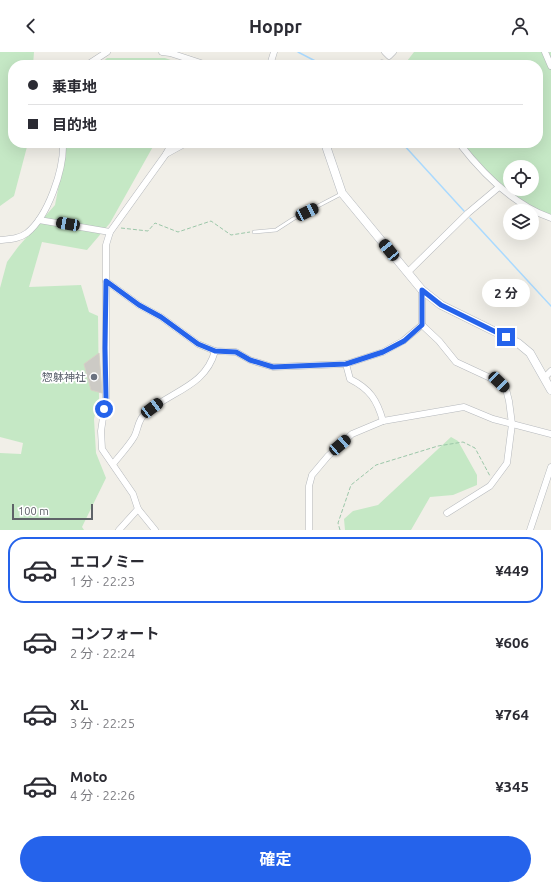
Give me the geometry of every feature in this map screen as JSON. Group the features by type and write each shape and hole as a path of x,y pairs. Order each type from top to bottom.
{"street":[{"path":"95,60 107,52"},
{"path":"162,52 192,60"},
{"path":"386,52 389,56 393,52"},
{"path":"545,52 551,66"},
{"path":"0,240 16,239 26,233 39,220 53,191 61,169 64,155 63,148"},
{"path":"155,530 138,509 133,494 102,449 101,431 106,398 106,245 112,229 169,148"},
{"path":"166,154 177,148"},
{"path":"327,148 342,193 422,290 441,305 518,343 530,353 551,390"},
{"path":"462,148 499,187 517,202 551,218"},
{"path":"408,272 468,213 499,187"},
{"path":"39,220 112,229"},
{"path":"106,281 139,305 161,317 198,344 215,351 236,352 250,360 273,367 346,364 383,352 404,341 422,325"},
{"path":"422,290 422,325 439,341 456,362 499,382 506,389 512,424 507,462 490,486 447,513"},
{"path":"113,464 134,437 142,416 161,401 195,382 204,375 212,361 215,351"},
{"path":"346,364 350,379 360,384 375,399 383,421"},
{"path":"544,378 551,371"},
{"path":"309,530 309,486 312,475 328,456 352,434 383,421 456,407 464,407 493,419 551,434"},
{"path":"530,530 551,467"},
{"path":"119,530 138,509"}],"lane":[{"path":"254,232 276,230 342,193"}],"path":[{"path":"112,229 148,231 155,223 178,232 211,221 231,235 254,232"},
{"path":"340,530 338,523 351,485 376,465 438,446 463,442 475,448 493,481"}],"green space":[{"path":"0,52 34,52 33,60 8,60 8,148 27,148 14,196 0,206"},
{"path":"414,52 551,52 551,218 539,212 539,204 521,204 511,196 539,196 539,160 503,160 503,188 464,148 543,148 543,60 408,60"},
{"path":"107,58 165,58 171,60 105,60"},
{"path":"66,148 152,148 110,223 87,250 42,242 29,287 81,285 89,312 98,316 99,399 94,419 96,453 106,478 82,527 84,530 0,530 0,453 21,454 23,443 0,437 0,288 7,262 18,247 55,205"},
{"path":"451,437 458,441 477,475 477,485 453,495 430,497 411,530 345,530 344,519 353,511 378,505"}],"building":[{"name":"惣躰神社","path":"99,353 102,393 91,390 84,364"}],"waterway":[{"path":"298,52 313,60"},
{"path":"407,148 464,211"},
{"path":"470,218 551,306"}],"place":[{"name":"惣躰神社","path":"94,377"}],"route":[{"path":"104,409 106,398 106,281 139,305 161,317 198,344 215,351 236,352 250,360 273,367 346,364 383,352 404,341 422,325 422,290 441,305 506,337"}]}
